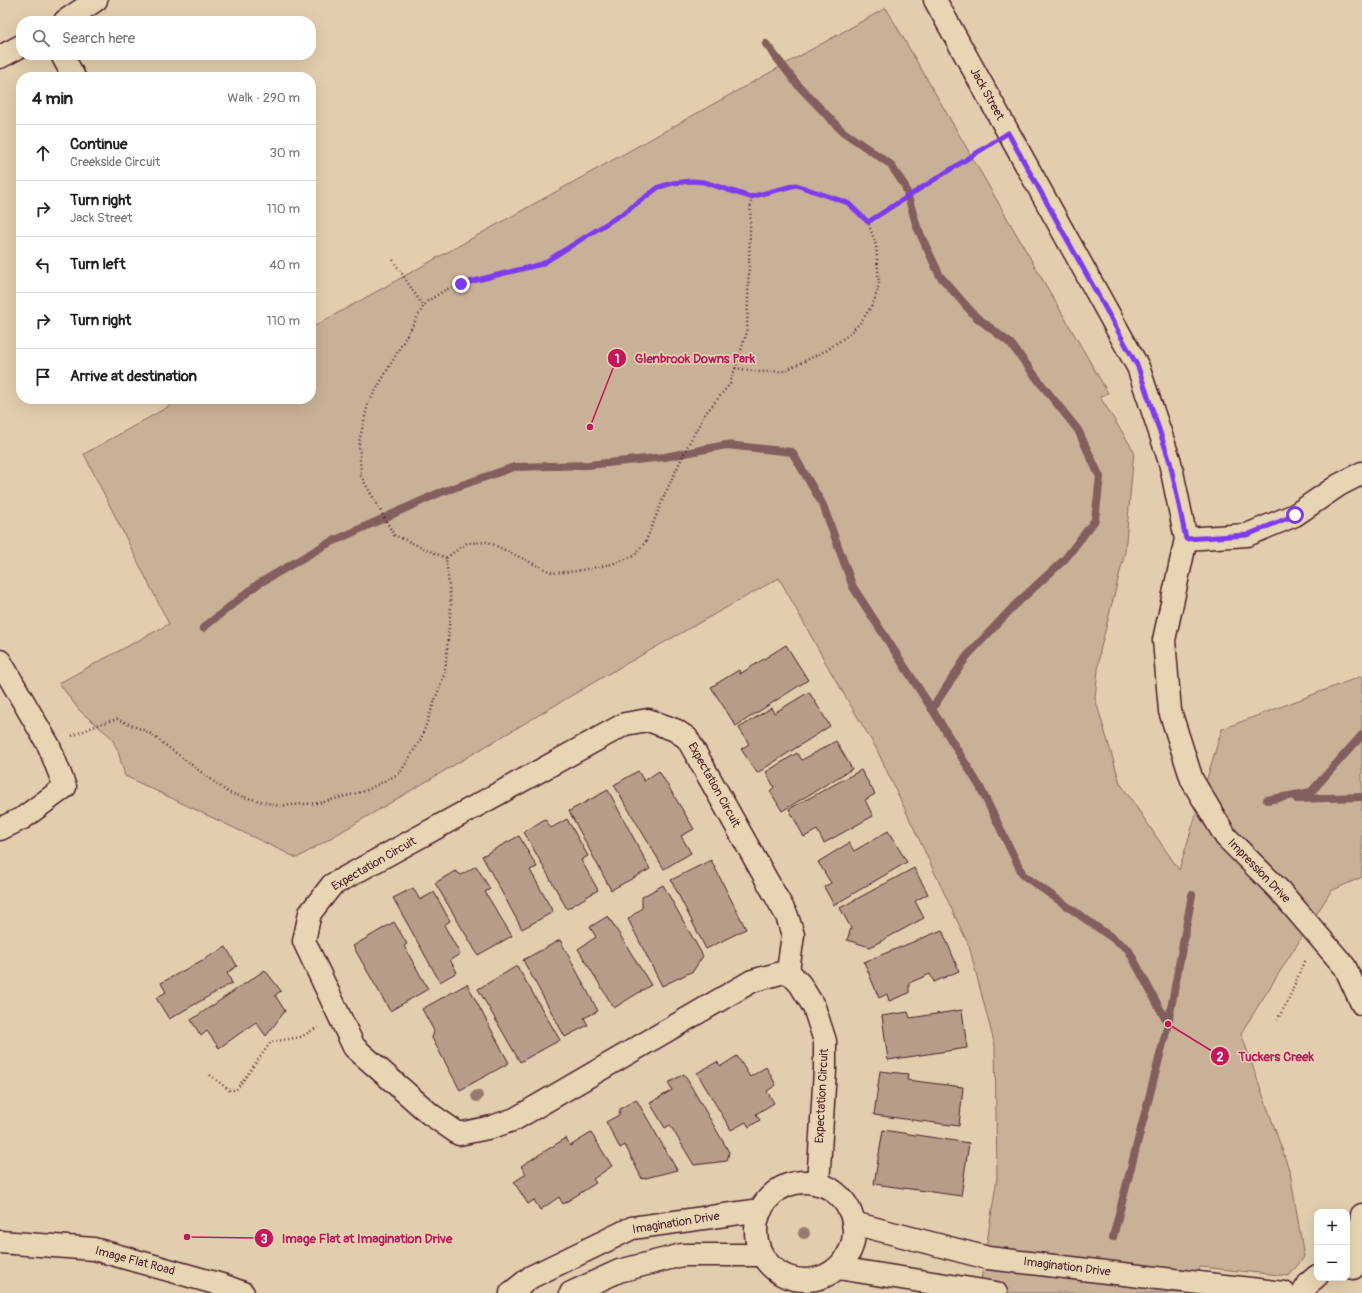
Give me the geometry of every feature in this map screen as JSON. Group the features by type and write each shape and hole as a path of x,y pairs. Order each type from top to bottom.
{"street":[{"path":"72,16 96,0"},
{"name":"Jack Street","path":"935,0 1138,367 1170,462 1186,539"},
{"path":"0,57 16,49"},
{"path":"65,60 71,72"},
{"path":"1186,539 1247,535 1295,515 1339,485 1362,473"},
{"name":"Impression Drive","path":"1186,539 1164,640 1170,711 1192,780 1226,838 1279,890 1345,967 1362,1004"},
{"path":"0,661 49,746 65,787 23,818 0,829"},
{"name":"Expectation Circuit","path":"648,720 675,730 687,738 787,916 793,935 788,971 752,981 515,1119 492,1127 459,1134 430,1114 354,1047 304,941 310,913 332,886 625,724 648,720"},
{"name":"Expectation Circuit","path":"788,971 800,984 814,1007 825,1041 825,1070 818,1184"},
{"path":"801,1182 818,1184 834,1192 847,1206 853,1223 853,1240 848,1254 838,1268 826,1276 811,1280 797,1280 783,1275 770,1266 762,1255 756,1240 756,1225 761,1210 771,1196 785,1187 801,1182"},
{"name":"Imagination Drive","path":"511,1293 531,1277 632,1228 761,1210"},
{"path":"1354,1269 1362,1215"},
{"name":"Imagination Drive","path":"853,1223 988,1258 1284,1293"},
{"name":"Image Flat Road","path":"0,1242 94,1249 222,1285 243,1293"},
{"path":"571,1293 619,1271 682,1255 762,1255"},
{"path":"838,1268 996,1293"},
{"path":"1303,1293 1314,1279"}],"path":[{"path":"868,222 1008,133"},
{"path":"446,558 394,535 361,476 359,442 368,404 426,302 451,288 542,264 625,212 659,187 673,183 692,181 704,182 750,197 796,185 848,203 868,222 876,245 878,284 874,302 861,322 848,335 827,350 784,371 760,372 735,368"},
{"path":"446,558 467,543 488,542 553,573 577,571 612,564 634,556 646,541 680,460 704,414 730,384 747,332 750,197"},
{"path":"393,260 424,306"},
{"path":"49,746 100,724 117,720 148,732 229,793 279,806 319,803 365,791 400,773 421,739 445,672 451,605 446,558"},
{"path":"1278,1020 1287,1003 1306,954"},
{"path":"210,1075 229,1090 236,1090 271,1042 301,1037 324,1024"}],"shaded area":[{"path":"886,8 1108,393 1100,397 1134,451 1125,552 1100,651 1095,698 1120,783 1179,870 1222,729 1362,676 1362,877 1331,891 1241,1033 1290,1172 1304,1257 1289,1276 1200,1267 1193,1293 979,1293 997,1178 995,1046 969,946 876,748 832,674 779,578 608,674 297,858 125,776 118,751 111,737 79,710 59,683 169,624 84,454 173,404 316,404 316,325"}],"building":[{"path":"786,645 808,680 736,726 711,687 739,670 740,674"},
{"path":"809,692 830,726 757,773 741,749 749,744 739,728 771,708 774,713"},
{"path":"836,741 852,769 782,811 770,791 774,787 766,772 797,753 802,760"},
{"path":"861,770 875,794 865,800 873,816 824,843 817,830 804,837 789,809"},
{"path":"638,771 644,781 659,771 694,829 681,836 691,853 664,869 614,785"},
{"path":"608,790 650,869 611,890 569,811"},
{"path":"545,819 551,828 567,819 588,856 581,860 598,890 567,909 524,832"},
{"path":"888,831 907,862 834,905 824,887 831,883 818,862 849,843 854,851"},
{"path":"519,836 537,867 530,870 553,912 522,929 482,856"},
{"path":"711,860 746,929 706,949 671,880"},
{"path":"476,866 490,889 485,892 512,936 478,955 435,883 455,871 461,875"},
{"path":"914,868 928,894 915,901 924,918 870,947 847,940 851,928 840,908"},
{"path":"663,885 703,956 693,971 662,986 628,919 642,908 642,897"},
{"path":"413,888 420,900 434,892 450,921 444,925 460,954 450,960 457,972 440,982 393,898"},
{"path":"608,916 651,985 614,1008 578,949 596,937 590,927"},
{"path":"394,922 407,944 404,946 428,989 390,1011 353,946"},
{"path":"942,930 959,971 934,982 930,974 909,983 909,993 889,1001 887,994 879,998 864,962"},
{"path":"560,940 598,1011 584,1018 588,1025 565,1037 523,960"},
{"path":"226,947 237,966 227,973 232,983 169,1019 156,998 166,992 161,983"},
{"path":"517,966 560,1040 520,1062 478,989"},
{"path":"265,970 281,991 275,995 285,1011 266,1036 256,1022 219,1048 207,1031 201,1036 191,1020"},
{"path":"467,984 509,1063 460,1090 432,1038 434,1031 422,1009"},
{"path":"962,1010 967,1048 888,1060 882,1016 908,1012 910,1018"},
{"path":"737,1056 750,1077 766,1067 776,1085 767,1091 774,1103 756,1114 760,1120 749,1127 746,1122 731,1130 697,1073 717,1062 721,1066"},
{"path":"880,1071 908,1074 907,1080 963,1087 959,1126 874,1115"},
{"path":"684,1074 729,1152 727,1161 694,1165 670,1125 665,1128 650,1103 672,1090 668,1083"},
{"path":"636,1099 677,1170 642,1179 625,1145 620,1148 606,1122 619,1115 620,1109"},
{"path":"883,1130 969,1143 961,1196 874,1184"},
{"path":"591,1133 612,1166 593,1179 596,1183 563,1204 559,1197 540,1210 534,1200 528,1204 514,1182 526,1174 521,1166 566,1138 570,1146"}],"waterway":[{"path":"766,44 797,84 842,131 890,164 905,186 917,227 940,276 975,316 1011,344 1078,430 1100,477 1095,520 1065,559 1015,605 967,656 932,709"},
{"path":"203,628 258,584 325,545 439,493 514,467 588,465 665,457 726,445 792,452 823,505 853,587 932,709 980,787 1023,875 1128,949 1168,1024"},
{"path":"1267,800 1311,792 1362,735"},
{"path":"1297,799 1362,797"},
{"path":"1113,1237 1168,1024 1192,895"}],"place":[{"name":"Glenbrook Downs Park","path":"590,427"},
{"name":"Tuckers Creek","path":"1168,1024"},
{"name":"Image Flat at Imagination Drive","path":"187,1237"}],"route":[{"path":"461,284 542,264 625,212 659,187 673,183 692,181 704,182 750,197 796,185 848,203 868,222 1008,133 1138,367 1170,462 1186,539 1247,535 1295,515"}]}
